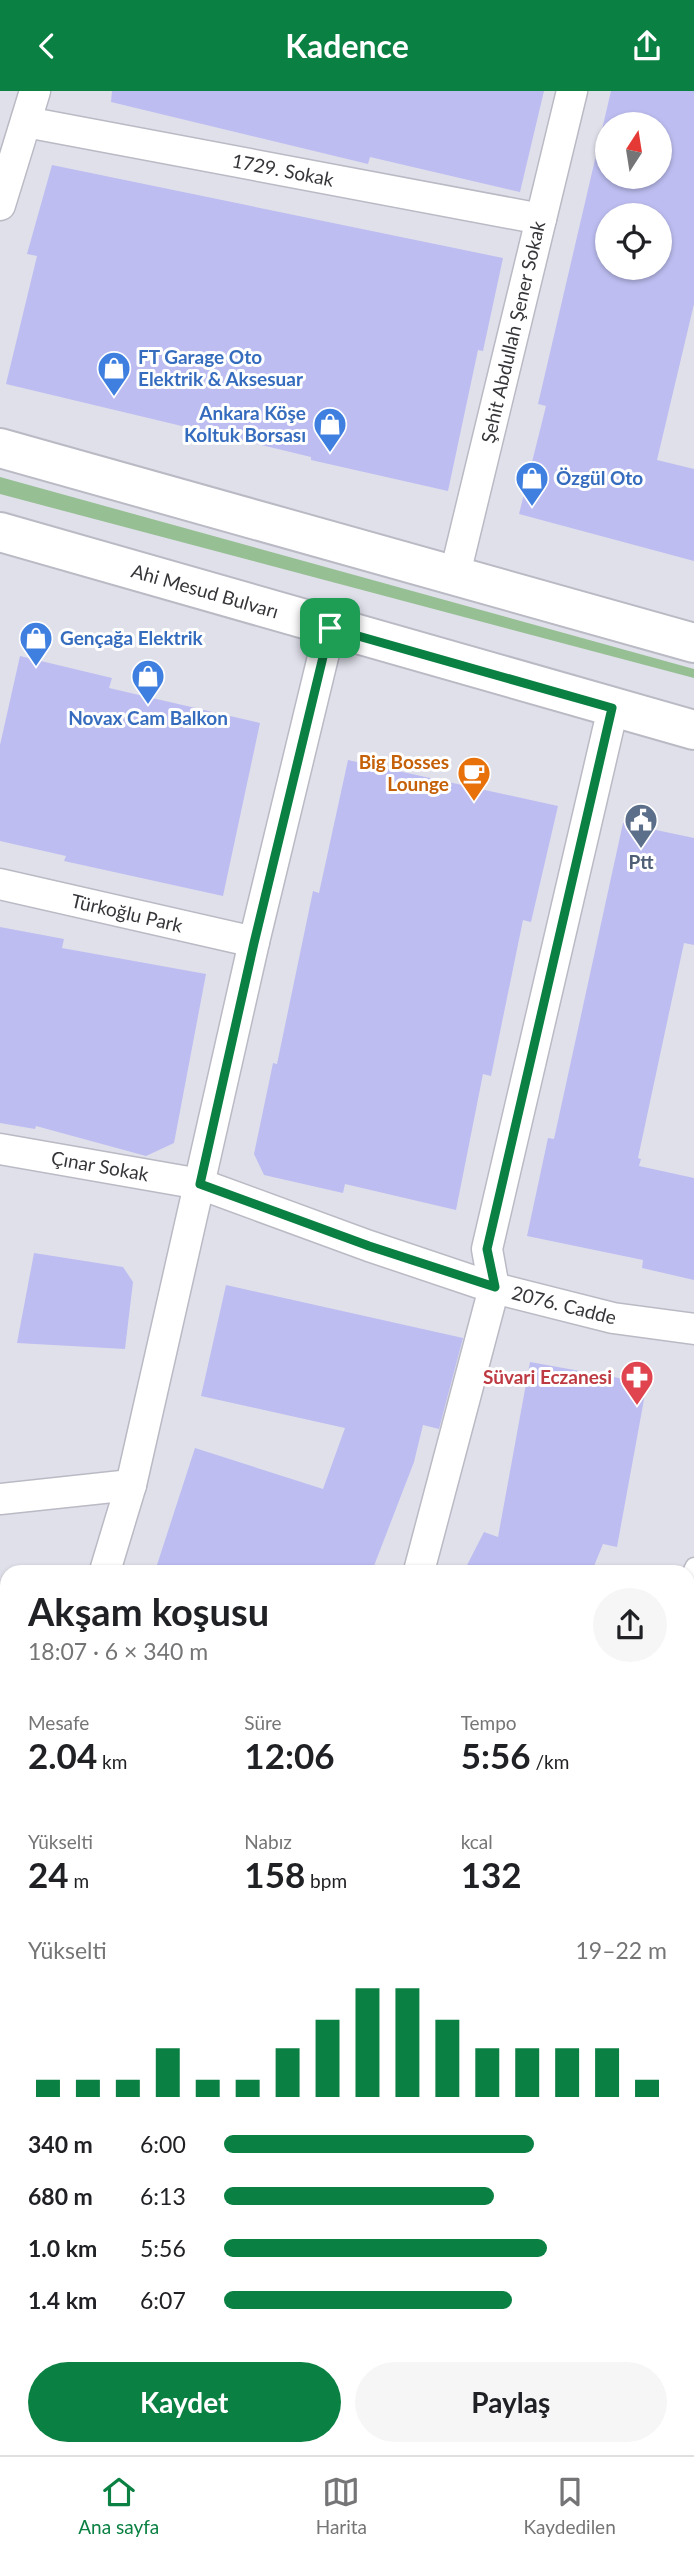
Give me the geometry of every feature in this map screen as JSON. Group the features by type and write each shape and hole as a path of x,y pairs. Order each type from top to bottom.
{"main road":[{"path":"0,448 694,643"},
{"name":"Ahi Mesud Bulvarı","path":"0,532 694,730"}],"street":[{"path":"0,205 35,91"},
{"name":"Şehit Abdullah Şener Sokak","path":"456,574 572,91"},
{"name":"1729. Sokak","path":"26,121 541,219"},
{"path":"107,1565 131,1485 254,943 330,628"},
{"path":"421,1565 495,1287 487,1249 612,708"},
{"name":"Türkoğlu Park","path":"0,884 254,943"},
{"name":"Çınar Sokak","path":"0,1149 200,1184"},
{"name":"2076. Cadde","path":"200,1184 369,1246 495,1287 613,1318 694,1329"},
{"path":"0,1499 131,1485"}],"green space":[{"path":"0,477 694,669 694,678 0,494"}],"building":[{"path":"112,91 544,91 520,192 370,157 368,164 111,102"},
{"path":"611,91 694,91 694,304 657,460 694,469 694,561 519,514 546,406 538,404 595,160 595,189 672,189 672,112 606,112"},
{"path":"52,165 503,258 483,351 478,350 448,491 311,460 311,457 6,384 37,256 27,254"},
{"path":"20,656 112,678 109,688 260,723 223,896 64,861 66,856 0,841 0,745"},
{"path":"348,760 558,806 531,922 523,920 491,1076 483,1074 456,1210 345,1184 343,1193 264,1175 254,1154 273,1063 277,1064 313,891 319,893"},
{"path":"623,823 694,838 694,945 684,943 638,1158 641,1159 639,1166 694,1178 694,1280 642,1268 643,1260 527,1236 548,1138 554,1139"},
{"path":"0,927 64,939 62,948 206,974 174,1143 146,1156 36,1126 35,1129 0,1123"},
{"path":"34,1253 123,1267 133,1282 125,1349 17,1343"},
{"path":"226,1285 463,1338 439,1429 423,1425 414,1462 374,1565 157,1565 195,1448 323,1489 345,1428 201,1396"},
{"path":"530,1362 647,1383 617,1547 603,1544 594,1565 467,1565 484,1532 498,1537"}],"place":[{"name":"FT Garage Oto Elektrik & Aksesuar","path":"114,398"},
{"name":"Ankara Köşe Koltuk Borsası","path":"330,454"},
{"name":"Özgül Oto","path":"532,508"},
{"name":"Gençağa Elektrik","path":"36,668"},
{"name":"Novax Cam Balkon","path":"148,706"},
{"name":"Big Bosses Lounge","path":"474,803"},
{"name":"Ptt","path":"641,850"},
{"name":"Süvari Eczanesi","path":"637,1407"}],"route":[{"path":"330,628 612,708 487,1249 495,1287 369,1246 200,1184 254,943 330,628"}]}
